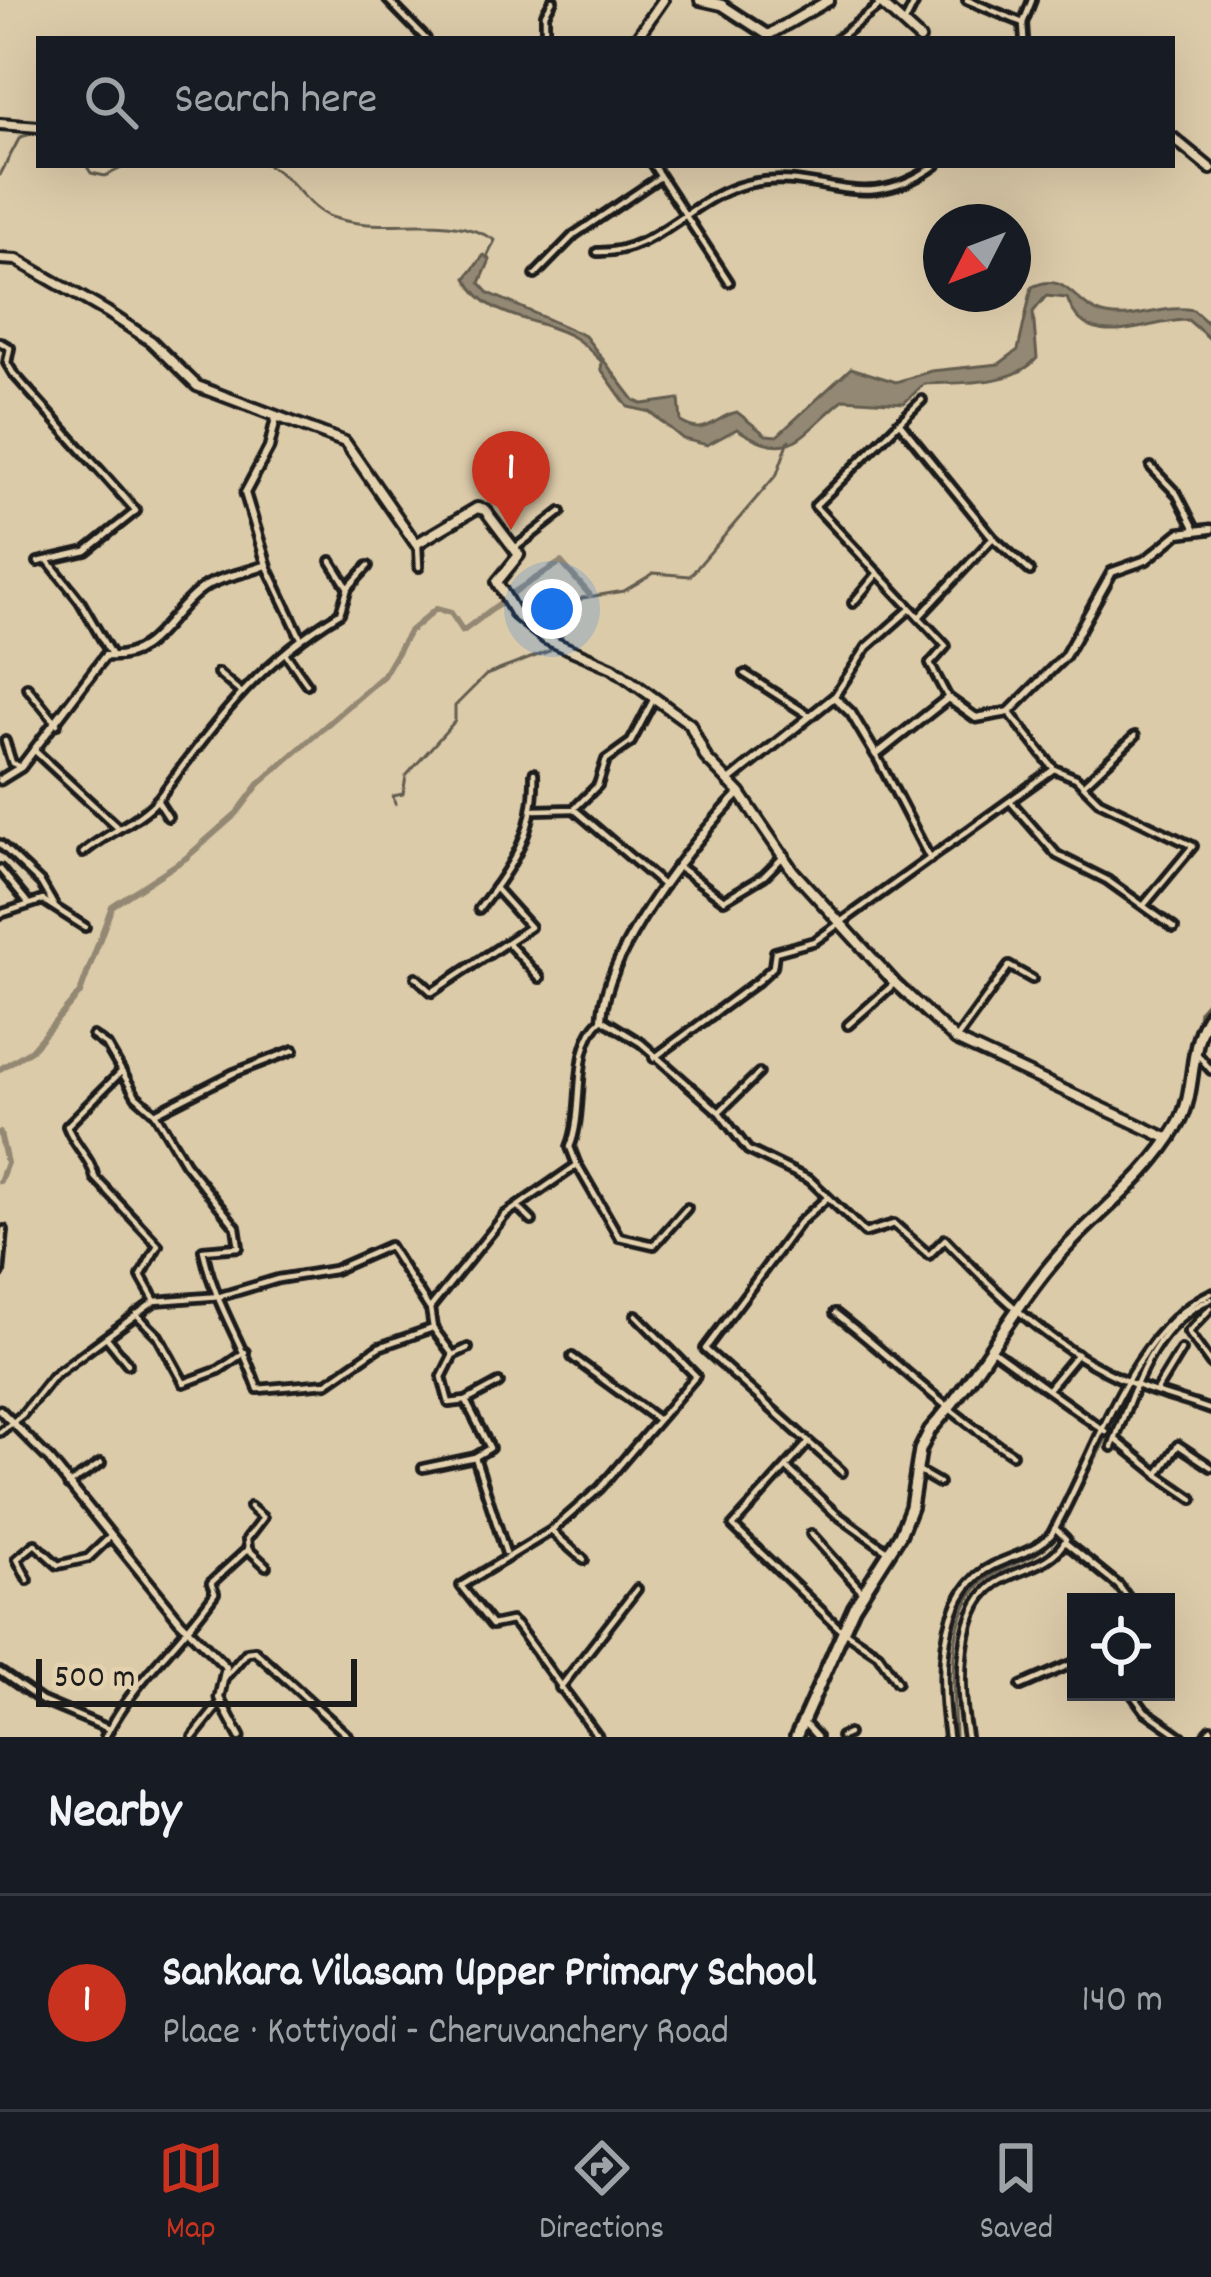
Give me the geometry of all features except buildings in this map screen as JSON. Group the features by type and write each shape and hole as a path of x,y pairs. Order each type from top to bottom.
{"main road":[{"path":"638,36 663,0"},
{"path":"700,0 722,5 763,34 811,4 830,0"},
{"path":"879,2 917,36"},
{"path":"0,124 36,127"},
{"path":"1175,139 1211,169"},
{"path":"0,259 17,260 107,312 151,341 197,386 345,442 418,545 482,507 519,559 497,586 516,616 556,644 613,668 652,702 690,724 706,758 740,793 838,923 956,1040 1169,1139"},
{"path":"796,1737 806,1725 844,1630 911,1508 916,1471 930,1430 1052,1262 1117,1204 1169,1139 1186,1109 1199,1033 1211,1012"}],"street":[{"path":"388,0 423,36"},
{"path":"545,36 545,14 553,0"},
{"path":"904,25 916,0"},
{"path":"967,0 1023,23"},
{"path":"1024,36 1023,23 1032,0"},
{"path":"839,36 879,2"},
{"path":"655,168 729,282"},
{"path":"597,252 631,249 713,196 755,182 871,194 928,168"},
{"path":"535,275 574,236 660,177"},
{"path":"0,342 10,348 7,363 14,373 136,511 86,551 38,562"},
{"path":"922,400 815,506 946,646 930,664 948,698 976,718 1009,712 1065,656 1112,572 1146,560 1179,533 1211,529"},
{"path":"276,418 268,448 245,494 267,565 300,636"},
{"path":"899,422 993,538 1030,571"},
{"path":"1151,467 1177,494 1195,529"},
{"path":"514,548 561,512"},
{"path":"918,617 993,538"},
{"path":"418,545 418,567"},
{"path":"331,561 348,588"},
{"path":"49,562 80,601 112,656"},
{"path":"0,780 21,767 38,738 57,724 98,662 112,656 128,658 146,649 172,615 207,586 267,565"},
{"path":"83,854 158,800 239,691 300,636 340,613 348,588 368,566"},
{"path":"853,603 878,573"},
{"path":"728,782 834,697 867,647 910,609"},
{"path":"285,653 307,684"},
{"path":"218,673 239,691"},
{"path":"745,674 810,716"},
{"path":"27,687 57,724"},
{"path":"834,697 851,713 876,755 930,859"},
{"path":"876,755 948,698"},
{"path":"574,809 598,785 598,770 606,760 631,742 652,702"},
{"path":"1009,712 1054,769 1084,784 1099,801 1192,846 1144,905"},
{"path":"1084,784 1135,736"},
{"path":"4,741 12,763 21,767"},
{"path":"34,751 117,826"},
{"path":"654,1058 758,981 773,967 775,952 815,941 1054,769"},
{"path":"479,908 529,835 536,810 534,772"},
{"path":"687,1208 654,1245 619,1237 570,1147 580,1114 586,1039 602,1018 619,954 664,886 740,793"},
{"path":"158,800 168,817"},
{"path":"1011,802 1057,855 1144,905 1174,928"},
{"path":"536,810 574,809 664,886"},
{"path":"0,844 40,883 56,908"},
{"path":"679,867 724,900 764,876 785,855"},
{"path":"0,869 28,903"},
{"path":"416,977 432,992 531,924 495,889"},
{"path":"0,914 43,900 85,928"},
{"path":"508,943 540,979"},
{"path":"956,1040 1010,966 1031,979"},
{"path":"848,1024 895,983"},
{"path":"602,1018 718,1112 748,1150 783,1162 865,1233 894,1224 928,1255 945,1239 1013,1312 1077,1354 1133,1384 1211,1410"},
{"path":"93,1036 107,1046 184,1162 236,1227 238,1246 203,1250 213,1295 245,1352 258,1389 327,1383 379,1347 433,1328"},
{"path":"154,1113 234,1072 294,1050"},
{"path":"1197,1054 1211,1070"},
{"path":"120,1072 67,1126 74,1144 94,1165 95,1178 158,1245 141,1276 154,1301"},
{"path":"718,1112 759,1073"},
{"path":"430,1308 505,1215 578,1165"},
{"path":"826,1198 799,1223 705,1349 806,1445 842,1472"},
{"path":"518,1207 532,1222"},
{"path":"0,1273 4,1230"},
{"path":"0,1432 13,1424 52,1376 154,1301 213,1295 334,1270 389,1246 430,1308 433,1328 453,1355"},
{"path":"1211,1300 1188,1332 1211,1364"},
{"path":"948,1737 945,1676 953,1615 978,1575 1042,1544 1056,1529 1133,1384 1172,1324 1211,1300"},
{"path":"835,1312 926,1383 948,1410 1012,1454"},
{"path":"136,1314 158,1336 184,1383 219,1370 245,1352"},
{"path":"598,1737 517,1626 492,1624 461,1586 506,1553 551,1531 600,1489 696,1376 636,1315"},
{"path":"107,1338 128,1364"},
{"path":"468,1348 453,1355 442,1377 449,1403 466,1401 499,1383"},
{"path":"991,1349 1106,1432"},
{"path":"1155,1393 1181,1350"},
{"path":"1048,1389 1077,1354"},
{"path":"572,1357 657,1418"},
{"path":"1133,1384 1114,1443 1193,1499"},
{"path":"423,1468 475,1457 490,1448 466,1401"},
{"path":"0,1410 111,1537 131,1553 229,1674"},
{"path":"806,1445 733,1526 844,1630 878,1654 897,1682"},
{"path":"1158,1474 1178,1445 1211,1467"},
{"path":"475,1457 506,1553"},
{"path":"68,1485 101,1463"},
{"path":"788,1469 836,1514 890,1552"},
{"path":"916,1471 939,1483"},
{"path":"250,1508 263,1518 247,1539 248,1549 266,1566"},
{"path":"1056,1529 1124,1593"},
{"path":"551,1531 584,1560"},
{"path":"812,1534 864,1592"},
{"path":"28,1580 17,1559 35,1544 58,1565 88,1558 111,1537"},
{"path":"967,1737 960,1676 977,1600 991,1586 1041,1564 1065,1539"},
{"path":"105,1737 147,1668 189,1630 215,1593 211,1583 248,1549"},
{"path":"560,1688 637,1589"},
{"path":"240,1737 218,1692 248,1652 255,1652 349,1737"},
{"path":"1021,1686 1067,1666"},
{"path":"0,1672 42,1701 110,1729"},
{"path":"1138,1701 1182,1737"},
{"path":"193,1737 221,1702"},
{"path":"806,1725 817,1737"},
{"path":"1204,1737 1211,1729"}],"shaded area":[{"path":"484,255 490,260 480,283 489,293 585,336 634,400 643,404 679,399 681,422 697,428 737,412 766,435 777,436 851,368 896,382 931,371 999,364 1018,350 1026,312 1031,312 1032,287 1044,283 1063,286 1107,315 1193,310 1211,326 1211,340 1188,320 1119,331 1088,326 1076,316 1067,298 1046,296 1033,312 1037,358 1014,374 984,381 924,384 904,403 844,399 806,433 784,444 771,444 737,429 707,445 683,439 650,412 628,407 601,369 602,362 577,339 499,310 475,292 466,278"}],"waterway":[{"path":"0,175 20,137 36,133"},
{"path":"88,168 105,176 122,168"},
{"path":"272,168 331,217 475,231 495,240 488,255"},
{"path":"395,804 393,796 403,794 406,776 455,721 455,706 486,675 549,651 562,636 567,614 582,598 624,591 654,573 690,576 777,474 789,440"},
{"path":"508,596 561,562 590,595"},
{"path":"0,1069 31,1050 80,993 112,906 186,858 237,813 259,784 383,676 409,632 436,609 451,613 463,631 503,601"},
{"path":"1195,1039 1199,1011 1211,997"},
{"path":"0,1133 7,1163 0,1181"},
{"path":"1149,1355 1159,1337"},
{"path":"955,1737 954,1651 964,1609 989,1577 1054,1540 1139,1374"}],"place":[{"name":"Sankara Vilasam Upper Primary School","path":"511,530"}]}
